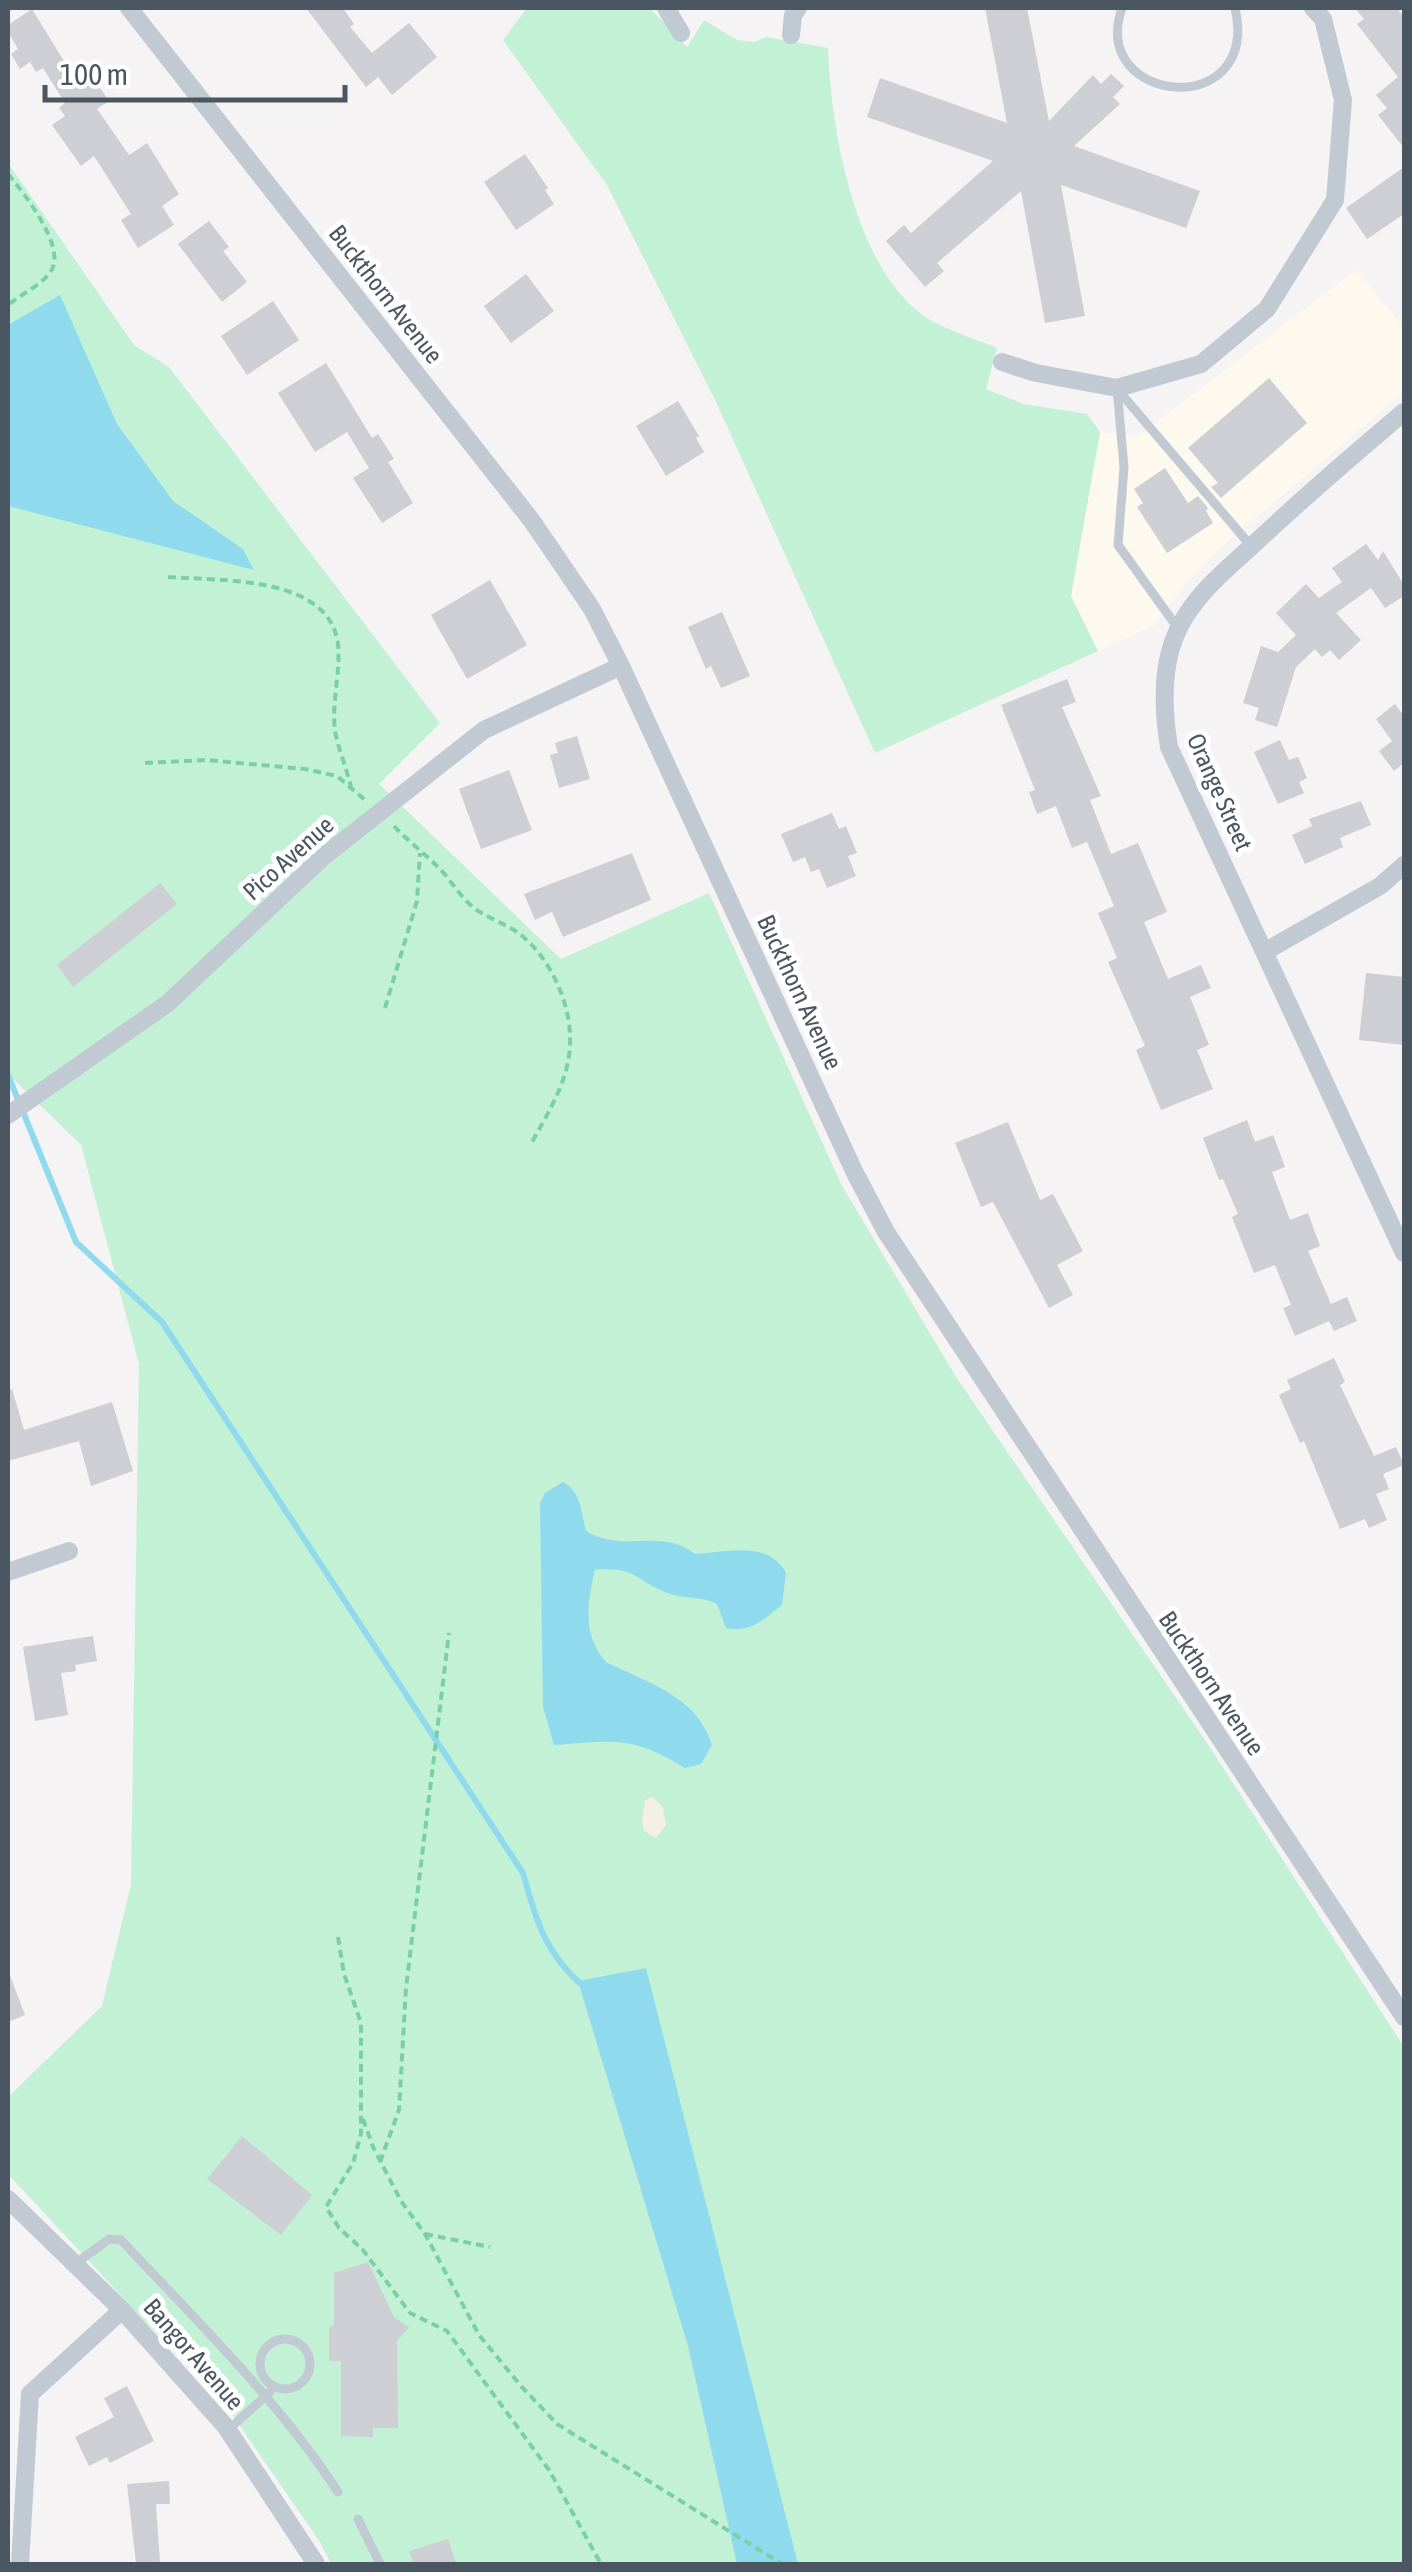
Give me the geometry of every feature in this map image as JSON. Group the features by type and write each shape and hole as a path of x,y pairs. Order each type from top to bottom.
{"street":[{"name":"Buckthorn Avenue","path":"128,8 532,520 592,609 886,1232 1404,2017"},
{"path":"666,8 682,33"},
{"path":"791,35 793,15 798,8"},
{"path":"1002,362 1036,373 1116,388 1201,364 1266,310 1335,200 1343,100 1324,19 1313,8"},
{"name":"Orange Street","path":"1404,412 1202,592 1179,630 1163,713 1168,746 1404,1253"},
{"name":"Pico Avenue","path":"8,1115 168,1003 323,857 484,730 621,666"},
{"path":"1266,951 1380,886 1404,865"},
{"path":"8,1572 70,1552"},
{"name":"Bangor Avenue","path":"8,2198 122,2310 228,2430 316,2564"},
{"path":"20,2564 30,2394 122,2310"}],"lane":[{"path":"1122,8 1118,39 1125,58 1146,80 1175,90 1204,83 1228,64 1237,46 1240,26 1236,8"},
{"path":"1116,388 1251,546"},
{"path":"1116,388 1124,467 1118,545 1179,630"},
{"path":"75,2264 109,2240 121,2240 266,2395 304,2440 338,2492"},
{"path":"228,2430 276,2387 291,2388 304,2380 310,2358 302,2344 294,2340 286,2338 270,2344 261,2358 263,2376 276,2387"},
{"path":"358,2520 380,2564"}],"path":[{"path":"8,174 44,226 56,259 51,273 8,304"},
{"path":"168,577 246,583 280,590 308,597 324,610 334,627 338,646 336,734 351,788"},
{"path":"146,763 241,762 337,776 436,865 473,908 528,942 558,984 569,1018 571,1053 563,1083 532,1142"},
{"path":"385,1008 418,901 420,853"},
{"path":"380,2162 398,2110 406,1988 450,1633"},
{"path":"338,1937 344,1974 360,2023 361,2114 353,2163 326,2207 410,2313 447,2331 549,2470 602,2564"},
{"path":"361,2114 380,2162 401,2201 426,2234 479,2335 558,2424 782,2564"},
{"path":"426,2234 490,2247"}],"shaded area":[{"path":"1356,270 1404,328 1404,392 1225,544 1187,581 1154,625 1098,651 1071,596 1100,432 1138,436"}],"green space":[{"path":"527,8 650,8 687,47 704,20 737,40 754,42 766,37 828,48 842,159 866,236 884,271 906,300 932,321 997,348 986,389 1023,404 1087,414 1100,432 1071,596 1098,651 875,753 716,402 607,185 503,40"},
{"path":"8,163 134,345 169,367 440,723 379,784 561,959 709,893 841,1184 956,1377 1207,1743 1404,2047 1404,2564 331,2564 233,2416 8,2174 8,2097 102,2006 131,1884 139,1364 81,1145 8,1074"}],"sand":[{"path":"653,1797 663,1808 666,1825 656,1838 644,1831 642,1821 645,1800"}],"water":[{"path":"60,295 117,424 173,501 243,549 254,570 8,506 8,325"},
{"path":"563,1482 577,1497 586,1531 600,1537 669,1542 695,1554 758,1552 779,1563 786,1573 782,1605 756,1624 735,1629 726,1628 717,1604 711,1601 670,1594 620,1570 595,1570 589,1618 598,1651 606,1662 669,1693 695,1714 712,1745 701,1764 685,1768 650,1750 622,1743 554,1745 543,1707 540,1503 545,1493"},
{"path":"646,1968 798,2564 737,2564 688,2346 578,1981"}],"building":[{"path":"306,8 343,8 354,24 350,27 372,53 409,23 437,57 392,95 378,77 366,87"},
{"path":"985,8 1027,8 1049,121 1093,75 1101,84 1111,74 1124,86 1113,97 1120,104 1074,146 1200,191 1186,228 1061,185 1085,316 1045,323 1021,191 937,263 944,271 925,287 886,241 904,225 911,233 993,161 867,117 880,78 1007,123"},
{"path":"1355,8 1397,8 1404,17 1404,148 1378,115 1387,108 1376,95 1398,77 1357,24 1364,19"},
{"path":"32,9 78,84 91,75 109,101 97,109 129,155 147,143 179,194 162,206 174,225 138,248 121,220 131,214 94,156 81,166 52,125 65,116 59,108 65,103 43,68 36,72 30,62 20,69 11,54 18,49 8,25"},
{"path":"525,154 554,204 516,230 484,182"},
{"path":"1404,167 1404,214 1367,239 1346,208"},
{"path":"209,221 229,247 223,251 247,282 222,302 178,244"},
{"path":"526,274 554,311 511,343 484,306"},
{"path":"273,301 299,340 247,375 221,336"},
{"path":"326,363 372,438 378,434 394,459 388,462 413,503 382,523 353,478 369,468 347,432 315,452 278,393"},
{"path":"1269,378 1307,423 1221,498 1211,487 1218,483 1188,448"},
{"path":"678,401 704,452 666,476 636,426"},
{"path":"1165,468 1188,503 1198,496 1213,523 1167,553 1137,507 1143,503 1134,489"},
{"path":"1366,544 1378,560 1383,551 1404,585 1404,596 1385,608 1371,588 1336,613 1361,640 1339,660 1330,650 1322,657 1315,649 1296,667 1277,727 1255,720 1259,708 1243,703 1261,646 1278,652 1296,635 1276,613 1306,584 1319,598 1342,582 1332,568"},
{"path":"490,580 527,645 467,679 431,615"},
{"path":"722,612 750,676 721,688 711,666 706,669 688,627"},
{"path":"1067,679 1076,702 1062,707 1101,796 1090,800 1111,854 1138,843 1167,912 1144,922 1168,979 1201,965 1211,988 1190,997 1209,1045 1197,1050 1213,1089 1161,1110 1136,1050 1145,1046 1108,962 1117,958 1098,913 1114,906 1087,842 1072,848 1056,806 1037,814 1029,792 1035,790 1001,705"},
{"path":"1395,704 1404,716 1404,763 1394,771 1379,751 1392,741 1376,719"},
{"path":"577,736 590,779 559,788 550,755 558,753 555,743"},
{"path":"1280,740 1289,760 1298,757 1307,778 1299,782 1304,793 1278,804 1254,752"},
{"path":"509,770 532,830 481,849 459,789"},
{"path":"1361,801 1371,825 1340,838 1343,847 1305,864 1292,835 1312,826 1309,819"},
{"path":"832,813 839,829 846,826 857,853 848,856 856,876 827,888 819,869 811,872 805,857 793,862 781,834"},
{"path":"632,853 651,900 563,937 552,912 535,920 524,894"},
{"path":"160,883 177,904 73,987 57,965"},
{"path":"1366,973 1404,977 1404,1045 1359,1040"},
{"path":"1247,1120 1255,1142 1273,1135 1285,1167 1272,1172 1290,1220 1308,1213 1320,1246 1308,1251 1331,1304 1347,1297 1357,1321 1334,1331 1329,1321 1295,1336 1283,1308 1291,1305 1275,1265 1254,1273 1232,1217 1238,1214 1223,1179 1219,1180 1203,1138"},
{"path":"1008,1122 1040,1200 1053,1194 1083,1251 1057,1265 1073,1295 1049,1308 993,1202 981,1207 955,1143"},
{"path":"1334,1358 1345,1382 1340,1385 1374,1456 1396,1447 1404,1465 1383,1474 1389,1489 1376,1494 1387,1520 1369,1528 1365,1519 1340,1529 1304,1441 1300,1443 1279,1395 1291,1389 1287,1380"},
{"path":"12,1389 24,1430 112,1402 133,1471 91,1486 79,1441 8,1461 8,1390"},
{"path":"93,1636 97,1661 75,1665 76,1671 61,1673 68,1715 35,1721 23,1647"},
{"path":"8,1974 25,2015 8,2022"},
{"path":"242,2136 312,2195 281,2235 207,2179"},
{"path":"368,2262 394,2317 409,2327 397,2341 398,2428 373,2428 373,2437 341,2436 341,2361 329,2361 334,2273"},
{"path":"127,2386 154,2441 110,2463 107,2457 89,2466 75,2437 114,2417 104,2398"},
{"path":"169,2481 170,2504 156,2504 160,2562 136,2564 127,2484"},
{"path":"448,2539 456,2564 414,2564 409,2551"}],"waterway":[{"path":"8,1075 76,1242 162,1322 523,1873 551,1949 584,1987"}]}
